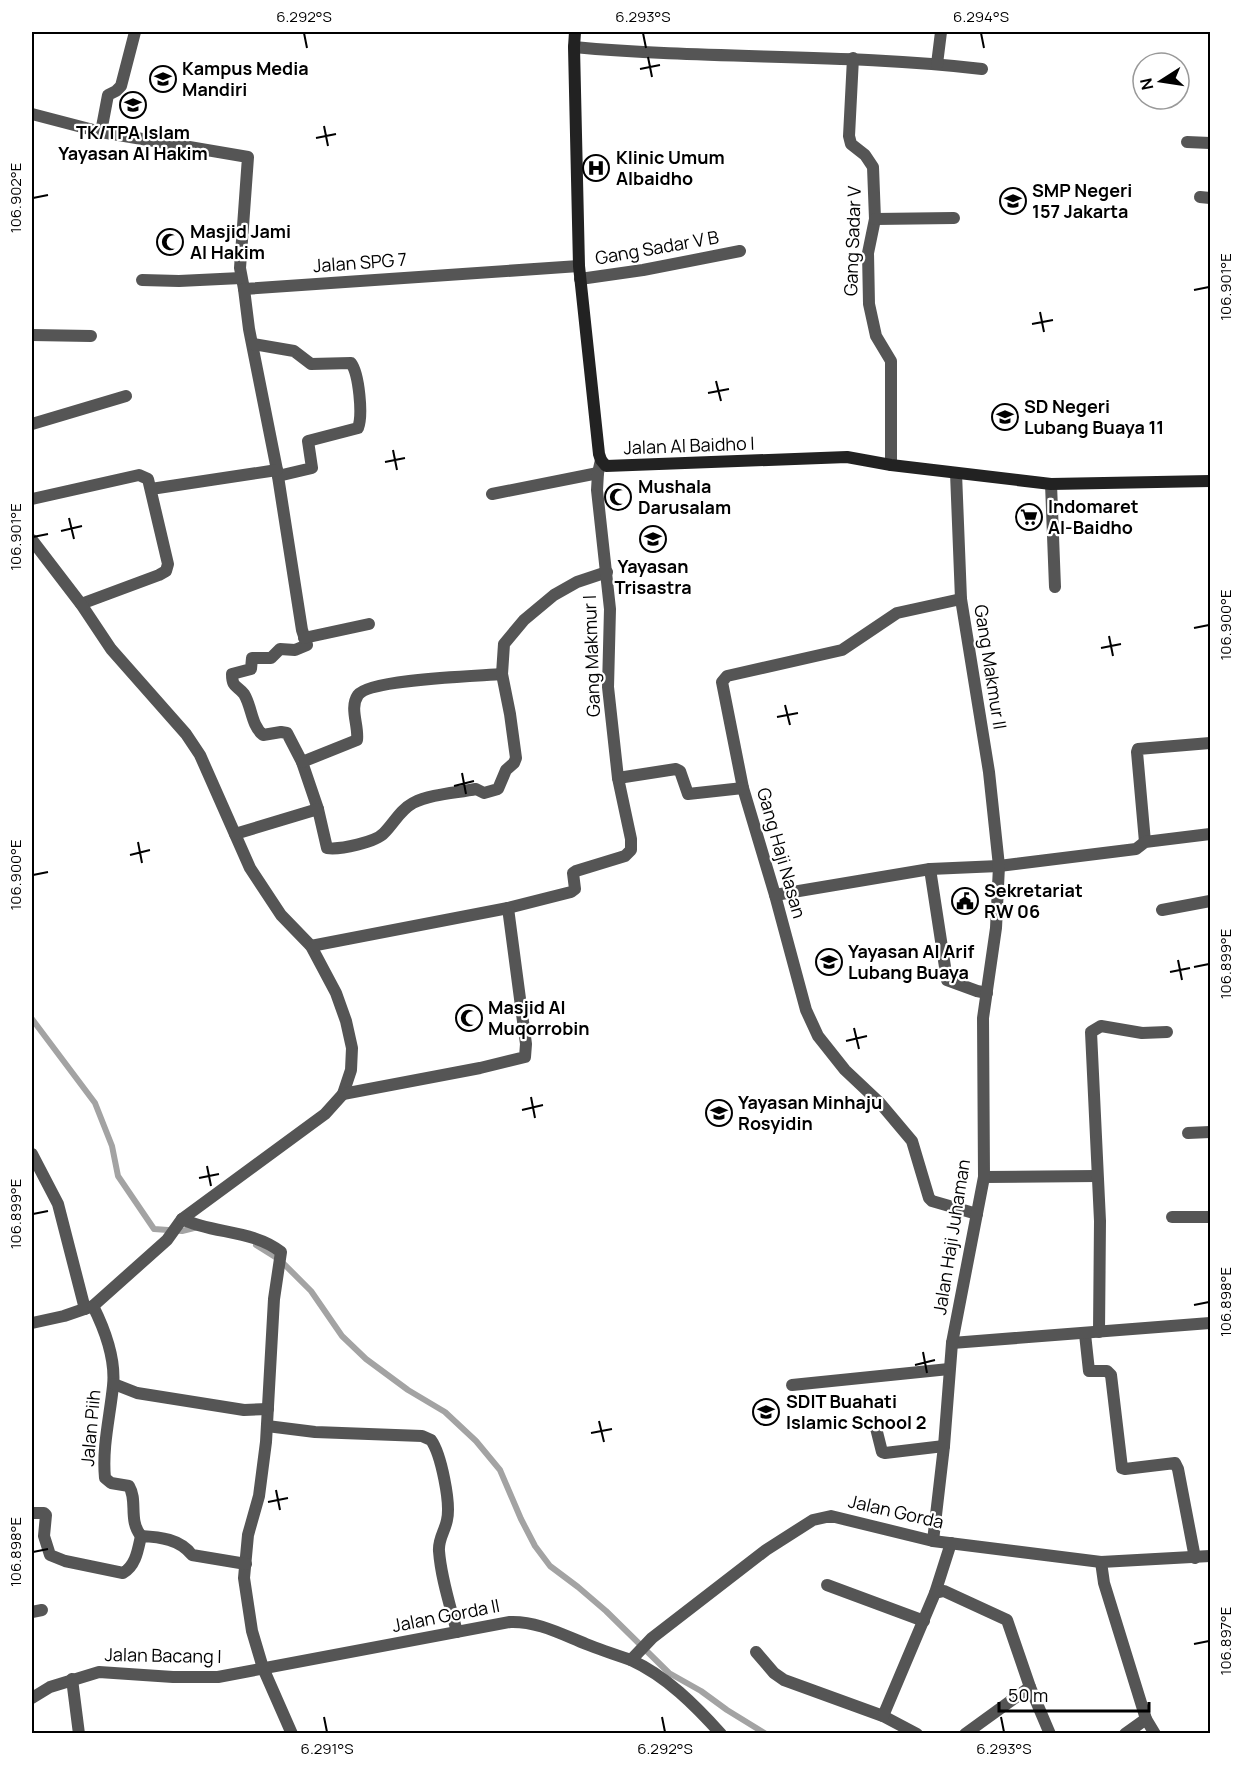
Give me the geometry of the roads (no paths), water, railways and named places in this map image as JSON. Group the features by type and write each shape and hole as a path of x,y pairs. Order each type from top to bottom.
{"street":[{"path":"101,132 108,95 122,86 135,32"},
{"name":"Jalan Al Baidho I","path":"575,32 579,266 599,467 847,457 891,465 1051,484 1210,481"},
{"path":"937,64 940,32"},
{"path":"574,48 676,55 853,58 982,69"},
{"name":"Gang Sadar V","path":"853,58 850,141 865,155 873,167 875,219 868,253 869,304 876,336 891,361 891,465"},
{"path":"32,114 101,132 248,157 240,268 249,329 307,645 295,650 280,649 271,658 252,658 251,669 231,675 234,686 244,695 257,730 263,735 285,732 302,762 318,809 325,845 330,849 384,834 396,817 415,802 476,789 484,793 498,789 506,770 516,758 502,674 504,644 524,620 554,595 577,582 607,573"},
{"path":"1187,141 1210,144"},
{"path":"875,219 954,218"},
{"name":"Gang Sadar V B","path":"580,279 643,270 740,251"},
{"name":"Jalan SPG 7","path":"142,280 242,283 579,266"},
{"path":"32,335 91,336"},
{"path":"151,489 312,468 308,441 358,428 360,421 359,391 351,363 311,364 294,351 253,344"},
{"path":"32,424 126,396"},
{"path":"492,494 599,467"},
{"name":"Gang Makmur I","path":"508,908 571,892 575,889 573,873 576,870 625,856 631,850 631,839 618,778 608,687 610,609 597,490 599,467"},
{"name":"Gang Makmur II","path":"956,473 961,599 989,772 999,866"},
{"path":"32,499 142,475 148,479 168,564 166,571 81,604"},
{"path":"1051,484 1055,587"},
{"path":"32,540 81,604 111,649 186,734 200,755 250,868 281,915 311,946 336,993 352,1048 351,1070 343,1094 325,1114 180,1221 167,1240 89,1307 32,1323"},
{"name":"Gang Haji Nasan","path":"961,599 897,613 842,650 724,678 722,682 743,788 804,1004 818,1036 845,1070 880,1103 912,1141 930,1199 977,1214"},
{"path":"304,638 369,624"},
{"path":"302,762 357,740 354,704 358,694 365,689 397,682 502,674"},
{"path":"1145,842 1138,749 1210,743"},
{"path":"618,778 676,769 680,771 688,794 743,788"},
{"path":"235,834 318,809"},
{"path":"775,896 930,869 999,866 1136,849 1145,842 1210,834"},
{"name":"Jalan Haji Juhaman","path":"933,1541 944,1446 952,1343 984,1177 983,1023 996,928 999,866"},
{"path":"930,869 947,980 987,993"},
{"path":"1162,910 1210,901"},
{"path":"311,946 508,908 526,1044 525,1057 480,1068 343,1094"},
{"path":"1099,1332 1100,1221 1096,1176 1091,1032 1101,1026 1125,1028 1142,1033 1167,1032"},
{"path":"1188,1132 1210,1132"},
{"name":"Jalan Piih","path":"32,1154 58,1204 89,1307 108,1342 114,1384 106,1434 105,1480 129,1486 132,1492 134,1522 141,1536"},
{"path":"984,1177 1096,1176"},
{"path":"1172,1217 1210,1217"},
{"path":"180,1221 250,1238 273,1246 281,1252 277,1269 267,1426 259,1496 248,1535 245,1591 252,1631 263,1668 292,1734"},
{"path":"952,1343 1210,1323"},
{"path":"1085,1334 1089,1371 1107,1371 1112,1375 1122,1467 1125,1469 1175,1463 1195,1558"},
{"path":"792,1385 949,1369"},
{"path":"114,1384 137,1393 244,1410 268,1409"},
{"path":"267,1426 315,1432 422,1436 431,1440 437,1451 449,1508 439,1548 457,1632"},
{"path":"876,1428 882,1452 885,1453 944,1446"},
{"path":"32,1513 46,1515 44,1536 50,1555 64,1561 123,1573 130,1569 141,1536 162,1537 186,1546 192,1555 246,1564"},
{"name":"Jalan Gorda","path":"634,1655 652,1638 766,1550 821,1516 839,1517 933,1541 1101,1562 1210,1556"},
{"path":"883,1716 924,1621 951,1543"},
{"path":"1101,1562 1104,1583 1146,1719 1155,1734"},
{"path":"827,1585 924,1621"},
{"path":"935,1593 948,1592 1005,1617 1030,1688 1050,1734"},
{"name":"Jalan Gorda II","path":"263,1668 500,1623 522,1622 544,1627 593,1647 634,1655"},
{"path":"756,1652 774,1673 784,1680 883,1716 917,1734"},
{"path":"634,1655 646,1667 670,1684 721,1734"},
{"name":"Jalan Bacang I","path":"32,1698 50,1687 99,1672 173,1677 218,1677 263,1668"},
{"path":"72,1679 79,1734"},
{"path":"965,1734 1030,1688"},
{"path":"1125,1734 1146,1719"}],"waterway":[{"path":"32,1019 95,1103 112,1146 118,1176 154,1229 182,1231 198,1227"},
{"path":"256,1245 280,1260 311,1291 342,1336 366,1359 408,1390 445,1412 476,1441 500,1470 535,1546 550,1566 606,1611 669,1673 766,1734"}],"place":[{"name":"Kampus Media Mandiri","path":"163,79"},
{"name":"TK/TPA Islam Yayasan Al Hakim","path":"133,105"},
{"name":"Klinic Umum Albaidho","path":"596,168"},
{"name":"SMP Negeri 157 Jakarta","path":"1013,201"},
{"name":"Masjid Jami Al Hakim","path":"170,242"},
{"name":"SD Negeri Lubang Buaya 11","path":"1005,417"},
{"name":"Mushala Darusalam","path":"618,497"},
{"name":"Indomaret Al-Baidho","path":"1029,517"},
{"name":"Yayasan Trisastra","path":"653,539"},
{"name":"Sekretariat RW 06","path":"965,901"},
{"name":"Yayasan Al Arif Lubang Buaya","path":"829,962"},
{"name":"Masjid Al Muqorrobin","path":"469,1018"},
{"name":"Yayasan Minhaju Rosyidin","path":"719,1113"},
{"name":"SDIT Buahati Islamic School 2","path":"766,1412"}]}
